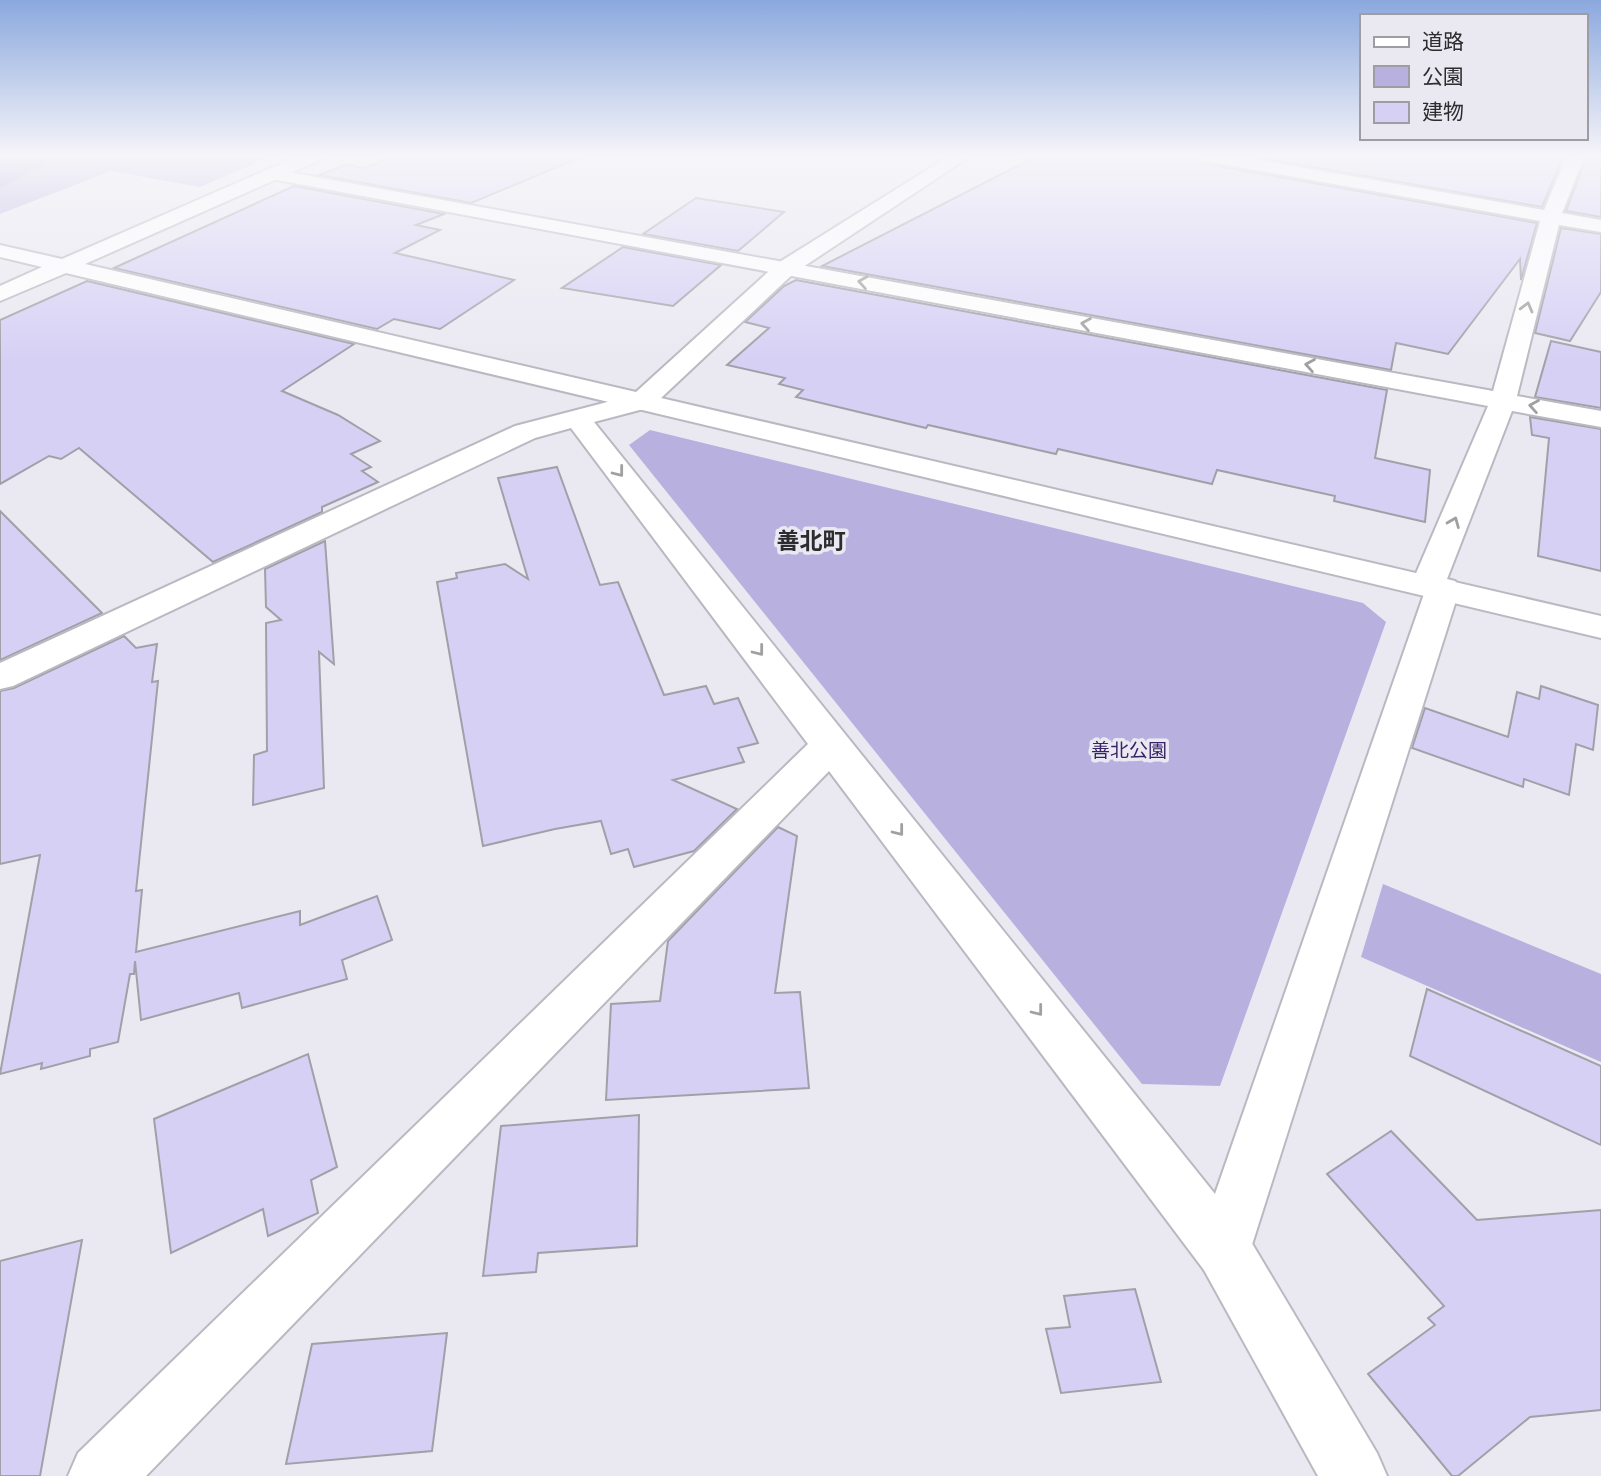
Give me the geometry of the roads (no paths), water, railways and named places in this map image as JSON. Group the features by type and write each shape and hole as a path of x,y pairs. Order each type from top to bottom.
{"street":[{"path":"0,294 159,224"},
{"path":"545,224 1601,419"},
{"path":"0,677 525,432 642,401 786,268 855,224"},
{"path":"1224,1250 1436,587 1503,401 1549,224"},
{"path":"0,251 1601,628"},
{"path":"577,418 1224,1250 1354,1476"},
{"path":"101,1476 832,744"}],"district":[{"name":"善北町","path":"811,540"}],"park label":[{"name":"善北公園","path":"1129,750"}]}
